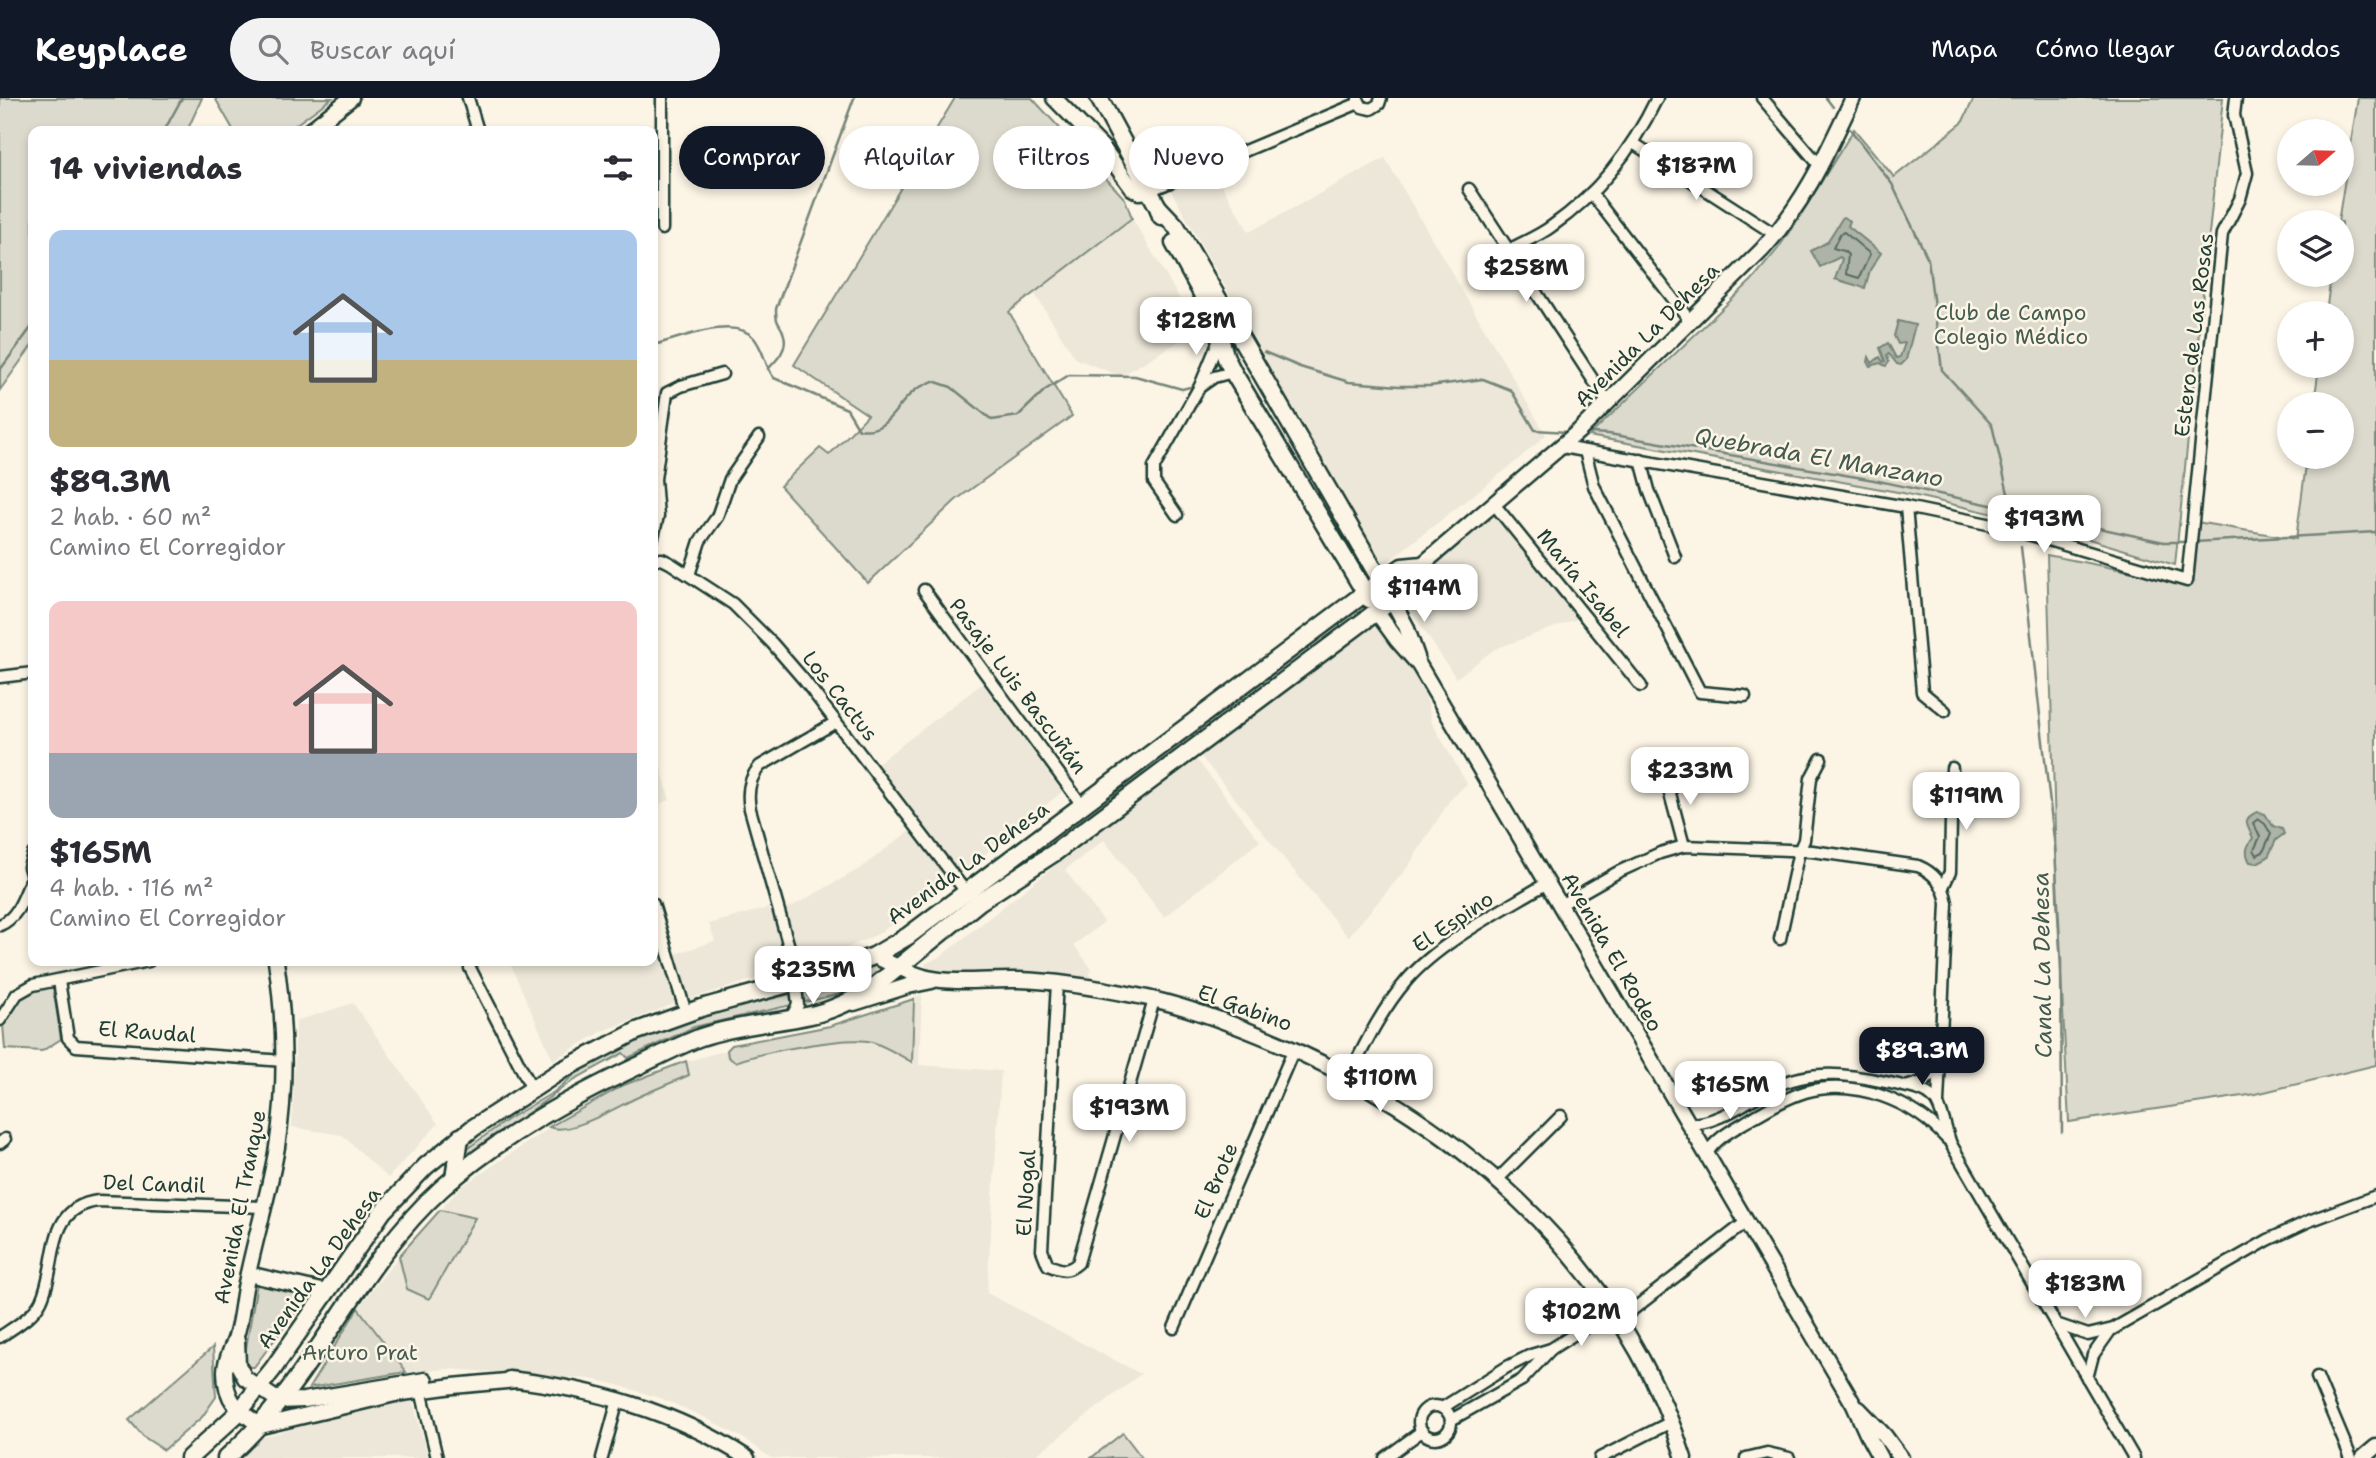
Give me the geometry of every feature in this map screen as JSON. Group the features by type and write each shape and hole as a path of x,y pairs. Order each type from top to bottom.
{"main road":[{"path":"315,126 351,98"},
{"name":"Avenida El Rodeo","path":"1054,98 1103,148 1132,188 1139,192 1149,191"},
{"name":"Avenida El Rodeo","path":"1099,98 1212,312 1233,372 1376,611 1419,664"},
{"name":"Avenida La Dehesa","path":"226,1458 261,1426 382,1256 416,1214 454,1178 533,1121 625,1072 702,1037 823,1012 869,990 979,902 1054,853 1413,583 1423,564 1562,447 1776,235 1805,195 1821,167 1853,98"},
{"name":"Avenida El Rodeo","path":"1158,207 1176,226 1331,494 1406,626 1419,664 1854,1405 1878,1458"},
{"path":"1309,499 1325,506 1331,494"},
{"name":"Avenida La Dehesa","path":"189,1458 239,1412 298,1334 369,1228 397,1194 460,1137 532,1088 611,1043 685,1013 797,983 874,956 917,929 1402,566 1423,564"},
{"name":"El Gabino","path":"874,956 926,978 1057,983 1154,1000 1218,1018 1294,1049 1349,1076 1416,1118 1498,1179 1577,1265 1614,1316 1646,1368 1684,1458"},
{"name":"Avenida El Tranque","path":"239,1412 229,1394 225,1368 236,1335 281,1120 284,1061 277,966"},
{"name":"El Gabino","path":"823,1012 908,986 941,980"},
{"path":"454,1178 460,1137"},
{"path":"247,1274 326,1292"},
{"name":"Avenida El Tranque","path":"236,1335 240,1371 257,1388"},
{"path":"257,1388 279,1401 304,1400 432,1379 461,1377 517,1380 568,1387 618,1400 687,1424 747,1458"},
{"path":"239,1412 261,1426 358,1402 421,1390 517,1380"},
{"name":"Avenida El Rodeo","path":"1854,1405 1884,1434 1901,1458"},
{"path":"2363,1458 2376,1447"}],"street":[{"path":"468,98 476,126"},
{"path":"662,98 662,229"},
{"path":"1149,191 1358,101 1366,109 1371,109 1379,104 1381,98"},
{"path":"1509,250 1550,228 1591,193 1633,143 1657,98"},
{"path":"1762,98 1821,167"},
{"name":"Estero de Las Rosas","path":"1906,507 2007,528 2187,581 2222,234 2240,199 2246,173 2242,143 2234,115 2236,98"},
{"path":"1633,143 1776,235"},
{"path":"1469,188 1608,404"},
{"path":"1591,193 1691,322"},
{"path":"1177,515 1156,486 1153,472 1200,386 1220,339"},
{"path":"1200,386 1214,377 1233,372"},
{"path":"658,458 667,393 722,374"},
{"path":"689,575 700,541 722,508 730,479 759,437"},
{"path":"1562,447 1906,507 1922,692 1945,711"},
{"path":"1585,451 1594,486 1700,692 1745,696"},
{"path":"1641,460 1649,490 1675,557"},
{"name":"María Isabel","path":"1494,504 1641,686"},
{"name":"Los Cactus","path":"658,560 666,561 733,604 753,623 836,722 966,892"},
{"name":"Pasaje Luis Bascuñán","path":"924,590 1082,805"},
{"path":"0,677 28,674"},
{"path":"790,1019 798,1005 797,983 750,809 749,787 753,773 760,766 836,722"},
{"path":"1780,939 1799,850 1804,840 1811,778 1821,759"},
{"path":"1942,887 1950,872 1952,768"},
{"path":"1665,775 1684,846"},
{"path":"1560,905 1618,872 1660,853 1684,846 1799,850 1918,866 1931,873 1942,887 1947,909 1938,1104 1951,1144 2134,1458"},
{"name":"El Espino","path":"1349,1076 1376,1021 1413,973 1448,945 1547,883"},
{"path":"0,925 16,913 28,888"},
{"path":"658,921 685,1013"},
{"path":"0,1020 17,994 33,985 126,966"},
{"path":"470,968 532,1088"},
{"name":"El Raudal","path":"59,981 68,1038 76,1046 284,1061"},
{"name":"El Nogal","path":"1057,983 1042,1250 1048,1265 1063,1271 1072,1269 1078,1263 1154,1000"},
{"name":"El Brote","path":"1174,1328 1294,1049"},
{"path":"1905,1086 1925,1081 1938,1069"},
{"path":"1688,1124 1707,1122 1771,1088 1822,1074 1847,1074 1905,1086 1927,1093 1938,1104"},
{"path":"1706,1155 1716,1140 1788,1098 1816,1090 1842,1088 1868,1092 1902,1104 1931,1124 1951,1144"},
{"path":"1498,1179 1561,1116"},
{"path":"1707,1122 1717,1129 1716,1140"},
{"path":"2056,1324 2088,1335 2113,1329 2268,1240 2309,1221 2376,1196"},
{"name":"Del Candil","path":"0,1337 37,1308 43,1296 60,1226 72,1210 84,1203 98,1201 263,1207"},
{"path":"1442,1408 1507,1367 1551,1349 1614,1316 1746,1222"},
{"path":"2087,1378 2097,1347 2113,1329"},
{"path":"1451,1420 1522,1380 1551,1349"},
{"path":"2317,1377 2351,1458"},
{"path":"421,1390 437,1458"},
{"path":"602,1458 618,1400"},
{"path":"1432,1407 1447,1411 1451,1420 1447,1433 1439,1438 1422,1432 1419,1422 1423,1412 1432,1407"},
{"path":"1600,1458 1671,1422"},
{"path":"1385,1458 1422,1432"},
{"path":"1746,1458 1767,1453 1789,1458"}],"shaded area":[{"path":"1385,158 1546,435 1382,566 1170,189 1224,189 1249,232"},
{"path":"1132,218 1198,330 1121,376 1076,359 1034,293"},
{"path":"1505,505 1594,613 1495,649 1456,678 1402,598 1414,575"},
{"path":"1382,609 1425,692 1432,723 1467,784 1450,800 1407,868 1348,937 1198,753"},
{"path":"983,683 1062,792 948,884 878,934 825,958 679,1002 603,1031 553,1060 511,966 658,966 658,932 666,957 715,941 709,924 768,908 770,913 793,906 861,868 921,822 878,763"},
{"path":"658,756 670,800 658,804"},
{"path":"1194,756 1260,841 1164,917 1104,840 1065,870 1104,922 1074,945 1091,968 1089,980 1029,973 933,976 925,964 941,956"},
{"path":"922,995 919,1065 1001,1071 987,1293 1141,1374 1032,1458 771,1458 746,1440 704,1417 660,1398 614,1384 591,1379 449,1369 406,1372 358,1308 399,1256 461,1187 575,1111 647,1075 727,1050 732,1045 830,1026"},
{"path":"353,1003 438,1124 388,1178 342,1135 292,1127 296,1021"},
{"path":"413,1402 428,1458 237,1458 258,1439 377,1404"}],"green space":[{"path":"0,98 202,98 189,126 28,126 28,351 0,390"},
{"path":"215,98 332,98 294,126 231,126"},
{"path":"955,98 1032,98 1058,126 993,126 993,189 1115,188 1125,199 1132,218 1009,312 1072,416 956,500 868,583 780,486 820,448 829,455 868,415 794,365 900,189 979,189 979,126 938,126"},
{"name":"Club de Campo Colegio Médico","path":"1974,98 2223,98 2175,565 2042,525 1903,493 1589,436 1752,280 1799,218 1854,129 1894,177 1962,123"},
{"path":"2358,98 2376,98 2376,1065 2256,1094 2069,1122 2057,900 2047,555 2188,583 2196,522 2296,539 2305,469 2354,469 2354,392 2316,392 2317,378 2354,378 2354,301 2328,301 2329,287 2354,287 2354,210 2340,210 2342,196 2354,196 2354,123"},
{"path":"874,960 892,965 862,989 694,1027 628,1058 623,1053 575,1079 463,1160 464,1151 508,1119 554,1092 591,1061 645,1036 693,1019 794,993"},
{"path":"53,987 61,1039 42,1051 5,1049 3,1025 19,999 31,991"},
{"path":"914,999 912,1062 877,1044 860,1040 804,1046 735,1062 728,1057 727,1050 732,1045 830,1026"},
{"path":"686,1061 689,1075 580,1124 558,1129 549,1127 624,1085"},
{"path":"440,1210 475,1218 429,1299 407,1289 399,1256"},
{"path":"257,1283 309,1294 254,1367 249,1367 245,1363 245,1354"},
{"name":"Arturo Prat","path":"358,1308 406,1372 309,1388"},
{"path":"213,1347 216,1397 202,1417 164,1450 144,1437 129,1420"},
{"path":"1123,1433 1142,1458 1091,1458"}],"water":[{"path":"1843,217 1850,221 1848,226 1881,253 1870,270 1865,288 1835,279 1842,259 1840,257 1820,267 1811,251 1827,242"},
{"name":"Club de Campo Colegio Médico","path":"1898,321 1915,325 1906,360 1901,365 1897,364 1889,354 1886,366 1880,363 1871,366 1869,357 1872,363 1880,357 1885,361 1880,348 1888,343 1896,358 1900,357 1905,343 1898,344 1894,336"},
{"path":"2257,812 2265,814 2273,826 2282,829 2284,834 2276,840 2268,857 2257,863 2250,862 2248,858 2248,846 2253,838 2247,820"}],"waterway":[{"path":"167,126 182,98"},
{"path":"768,369 783,350 785,340 776,309 854,98"},
{"name":"Canal La Dehesa","path":"1826,98 1833,107"},
{"name":"Canal La Dehesa","path":"1850,129 1892,184 1928,259 1942,370 1992,425 2010,502"},
{"name":"Quebrada El Manzano","path":"658,344 706,331 745,331 758,343 774,378 847,409 859,429 869,429 884,423 915,390 933,381 951,387 992,420 1018,416 1045,390 1069,375 1135,376 1182,389 1190,387"},
{"path":"0,370 28,332"},
{"name":"Quebrada El Manzano","path":"1264,352 1300,367 1349,382 1430,386 1483,379 1511,390 1535,430 1567,432"},
{"name":"Quebrada El Manzano","path":"1590,433 1609,434 1874,480 2164,542 2187,542"},
{"name":"Quebrada El Manzano","path":"2194,542 2376,532"},
{"name":"Canal La Dehesa","path":"2021,547 2055,848 2061,961 2062,1132"}]}
